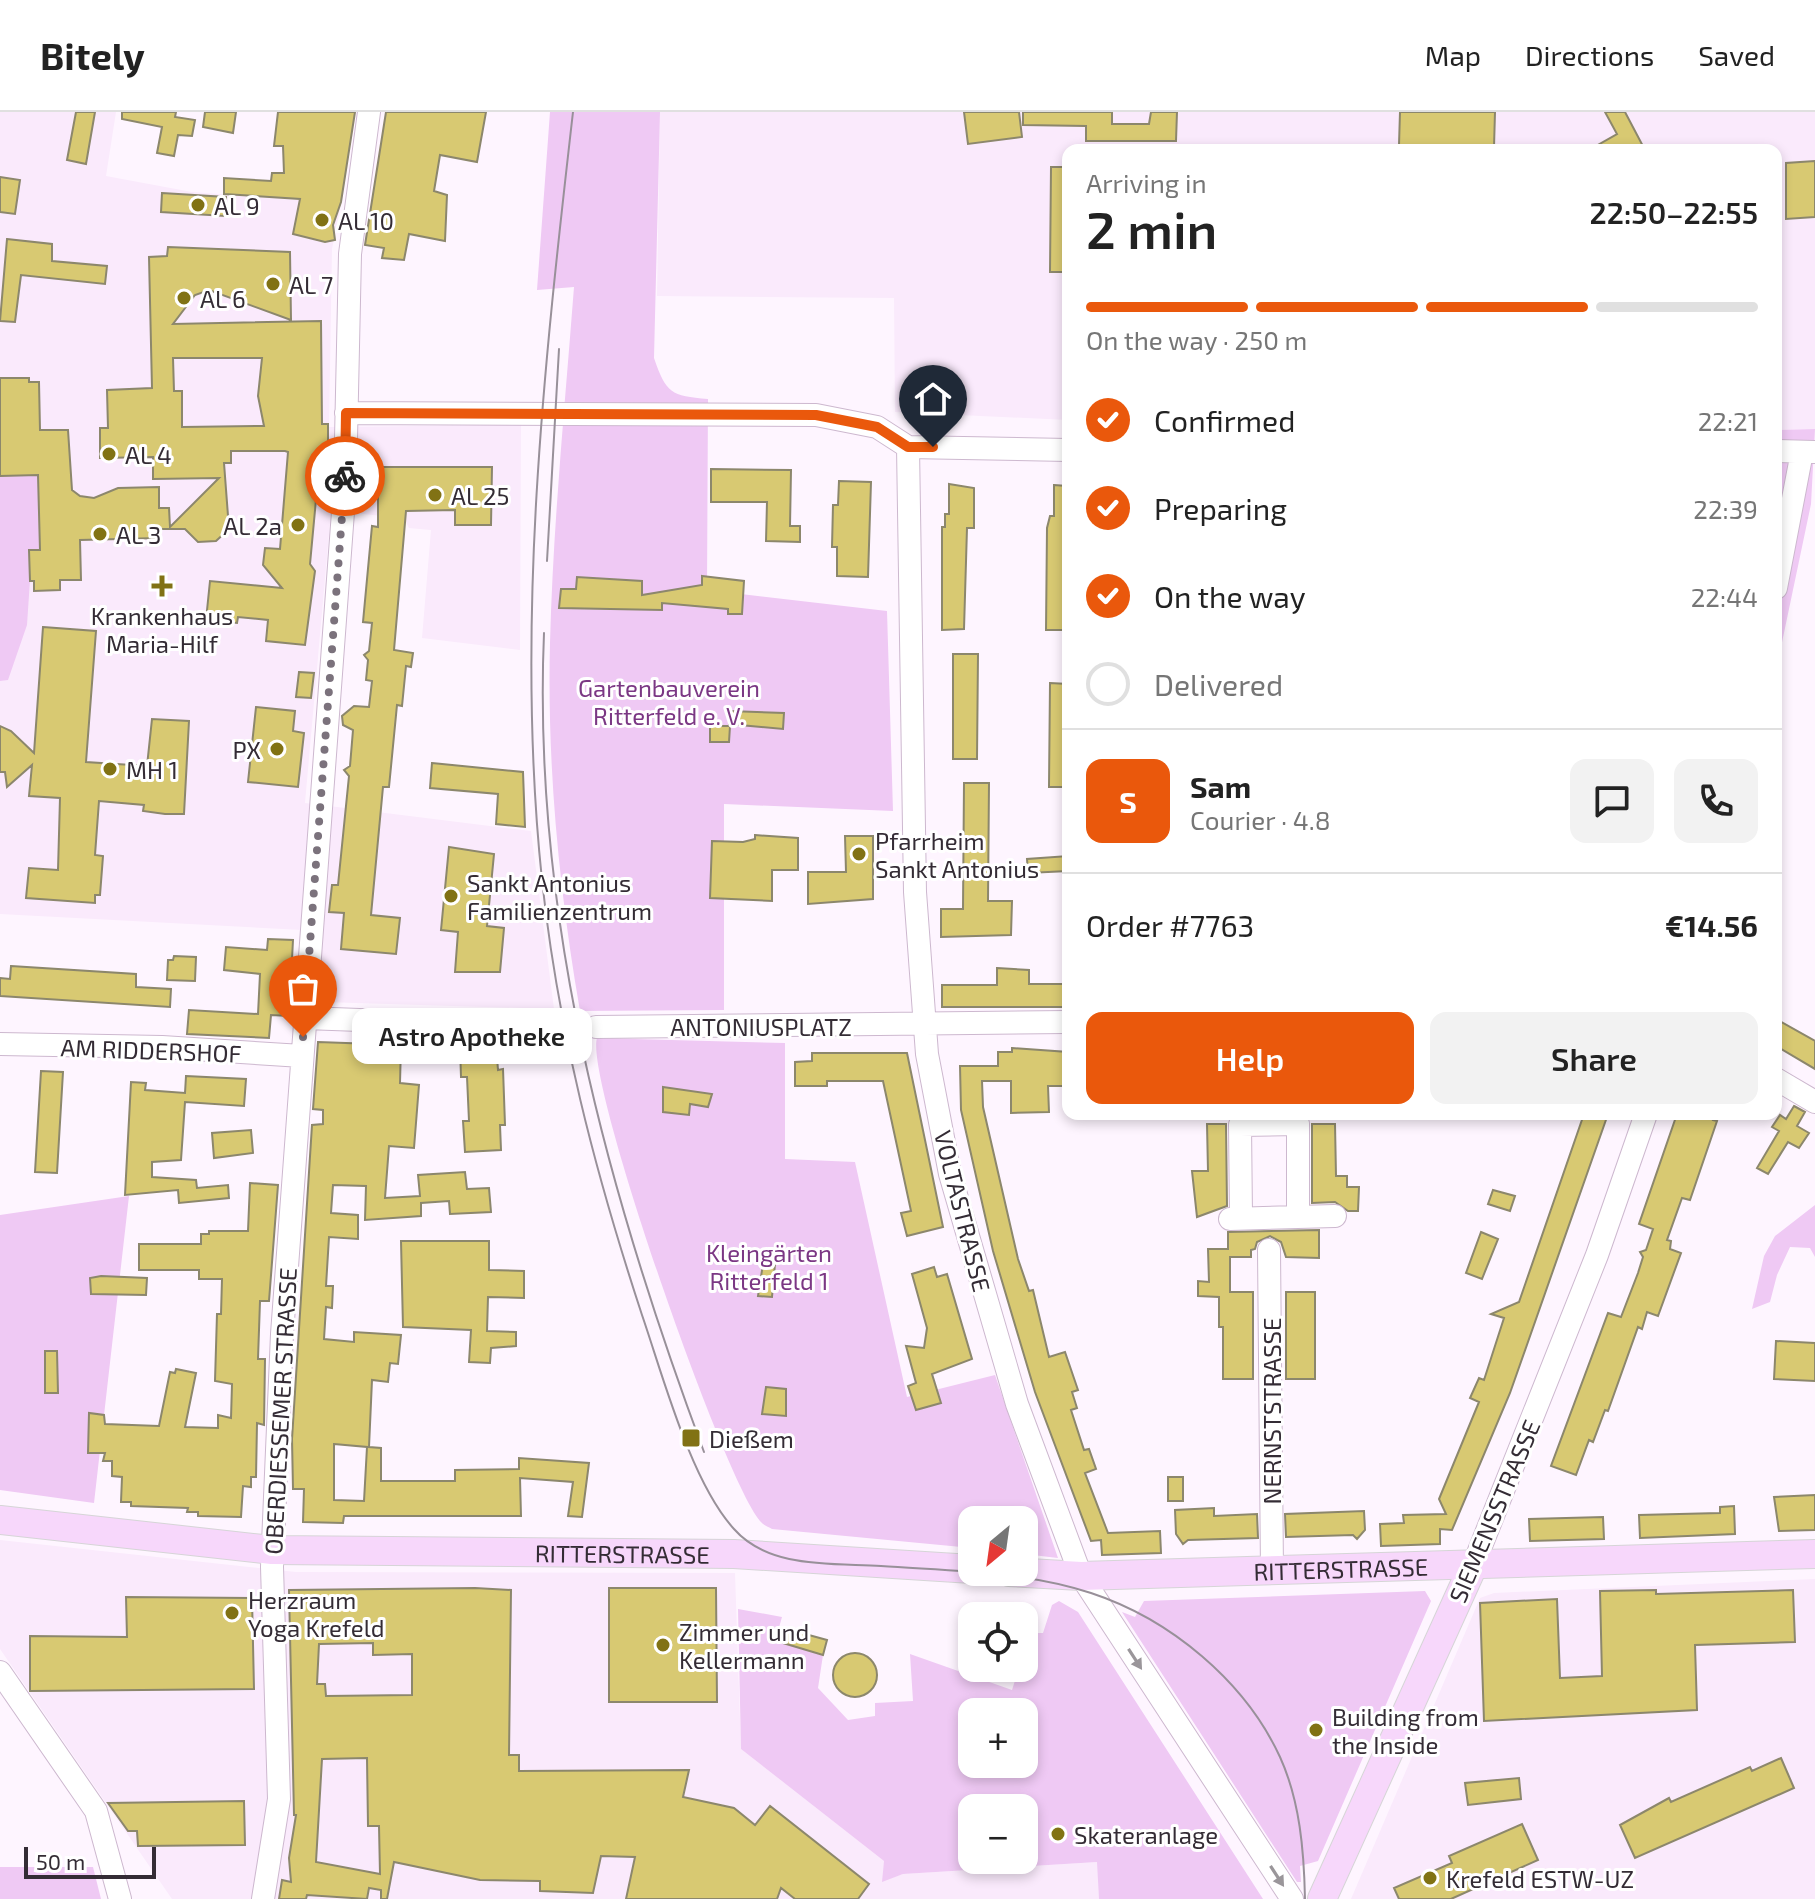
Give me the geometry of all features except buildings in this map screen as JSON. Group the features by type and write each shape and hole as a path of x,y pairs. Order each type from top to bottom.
{"main road":[{"name":"RITTERSTRASSE","path":"0,1520 272,1550 734,1554 958,1568"},
{"name":"RITTERSTRASSE","path":"1038,1574 1081,1576 1815,1554"},
{"name":"SIEMENSSTRASSE","path":"1322,1899 1473,1566"}],"street":[{"name":"OBERDIESSEMER STRASSE","path":"263,1899 279,1799 272,1550 302,1056 345,485 350,254 369,112"},
{"path":"346,413 816,415 877,427 908,447 1062,450"},
{"name":"VOLTASTRASSE","path":"908,447 915,892 927,1054 950,1174 1017,1404 1081,1576 1292,1899"},
{"path":"1782,451 1809,452 1782,563"},
{"path":"305,1018 524,1026"},
{"name":"ANTONIUSPLATZ","path":"596,1027 1062,1022"},
{"name":"AM RIDDERSHOF","path":"0,1044 162,1047 302,1056"},
{"path":"1782,1083 1815,1102"},
{"path":"1261,1120 1240,1125 1235,1217 1335,1216"},
{"path":"1279,1120 1298,1124 1298,1216"},
{"name":"SIEMENSSTRASSE","path":"1473,1566 1597,1255 1644,1120"},
{"name":"NERNSTSTRASSE","path":"1269,1250 1272,1571"},
{"path":"0,1672 96,1811 120,1899"}],"shaded area":[{"name":"Krankenhaus Maria-Hilf","path":"0,112 116,112 106,176 192,192 341,203 332,249 329,427 521,425 520,650 422,638 431,530 409,528 404,518 331,511 305,803 531,831 554,1009 323,1002 302,930 0,914"},
{"path":"660,112 1815,112 1815,429 1782,430 1782,144 1062,144 1062,420 895,412 894,298 657,296"},
{"path":"0,1540 296,1572 735,1573 741,1749 884,1861 883,1881 903,1874 958,1871 958,1874 1038,1874 1038,1866 1098,1862 1099,1899 172,1899 0,1649"},
{"path":"1815,1579 1815,1899 1351,1899 1480,1598 1494,1593"}],"green space":[{"name":"Gartenbauverein Ritterfeld e. V.","path":"550,112 660,112 654,358 662,379 672,390 686,396 708,399 707,590 887,611 893,811 724,804 724,1010 580,1011 560,874 550,736 554,554 574,287 537,290"},
{"path":"1815,429 1811,504 1782,642 1782,430"},
{"path":"38,475 40,550 30,580 27,625 8,680 0,681 0,476"},
{"name":"Kleingärten Ritterfeld 1","path":"597,1038 785,1043 785,1159 855,1162 907,1397 995,1375 1058,1558 1038,1556 1038,1506 958,1506 958,1547 772,1529 762,1523 744,1494 691,1366 634,1201 599,1070"},
{"path":"129,1196 94,1503 0,1490 0,1215"},
{"path":"1815,1205 1815,1257 1810,1248 1790,1247 1777,1275 1770,1302 1752,1309 1764,1256 1775,1236"},
{"path":"1425,1591 1431,1601 1318,1861 1300,1866 1301,1882 1297,1882 1122,1612 1135,1617 1144,1601"},
{"path":"1059,1601 1078,1612 1263,1899 1099,1899 1097,1862 1038,1866 1038,1794 958,1794 958,1871 903,1874 882,1882 884,1861 741,1749 738,1609 782,1617 776,1638 823,1655 818,1688 848,1720 875,1716 875,1703 913,1701 910,1654 958,1671 958,1682 989,1682 1012,1690 1015,1682 1038,1682 1038,1633 1043,1633 1052,1605"},
{"path":"0,1867 93,1867 101,1899 0,1899"}],"tram line":[{"path":"573,112 543,399 532,592 534,784 542,880 568,1046 594,1154 642,1315 692,1457 704,1484 734,1529 748,1542 765,1551 822,1564 960,1571 1040,1580 1120,1604 1176,1636 1202,1656 1247,1703 1280,1757 1300,1826 1305,1899"},
{"path":"547,561 559,349"},
{"path":"544,633 543,739 550,843 564,947 583,1050 607,1152 636,1253 704,1452"}],"way so far":[{"path":"303,1037 345,476"}],"place":[{"name":"AL 9","path":"198,205"},
{"name":"AL 10","path":"322,220"},
{"name":"AL 7","path":"273,284"},
{"name":"AL 6","path":"184,298"},
{"name":"AL 4","path":"109,454"},
{"name":"AL 25","path":"435,495"},
{"name":"AL 2a","path":"298,525"},
{"name":"AL 3","path":"100,534"},
{"name":"Krankenhaus Maria-Hilf","path":"162,586"},
{"name":"PX","path":"277,749"},
{"name":"MH 1","path":"110,769"},
{"name":"Pfarrheim Sankt Antonius","path":"859,854"},
{"name":"Sankt Antonius Familienzentrum","path":"451,896"},
{"name":"Astro Apotheke","path":"303,1037"},
{"name":"Dießem","path":"691,1438"},
{"name":"Herzraum Yoga Krefeld","path":"232,1613"},
{"name":"Zimmer und Kellermann","path":"663,1645"},
{"name":"Building from the Inside","path":"1316,1730"},
{"name":"Skateranlage","path":"1058,1834"},
{"name":"Krefeld ESTW-UZ","path":"1430,1878"}],"route":[{"path":"345,476 346,413 816,415 877,427 908,447 933,447"}]}
